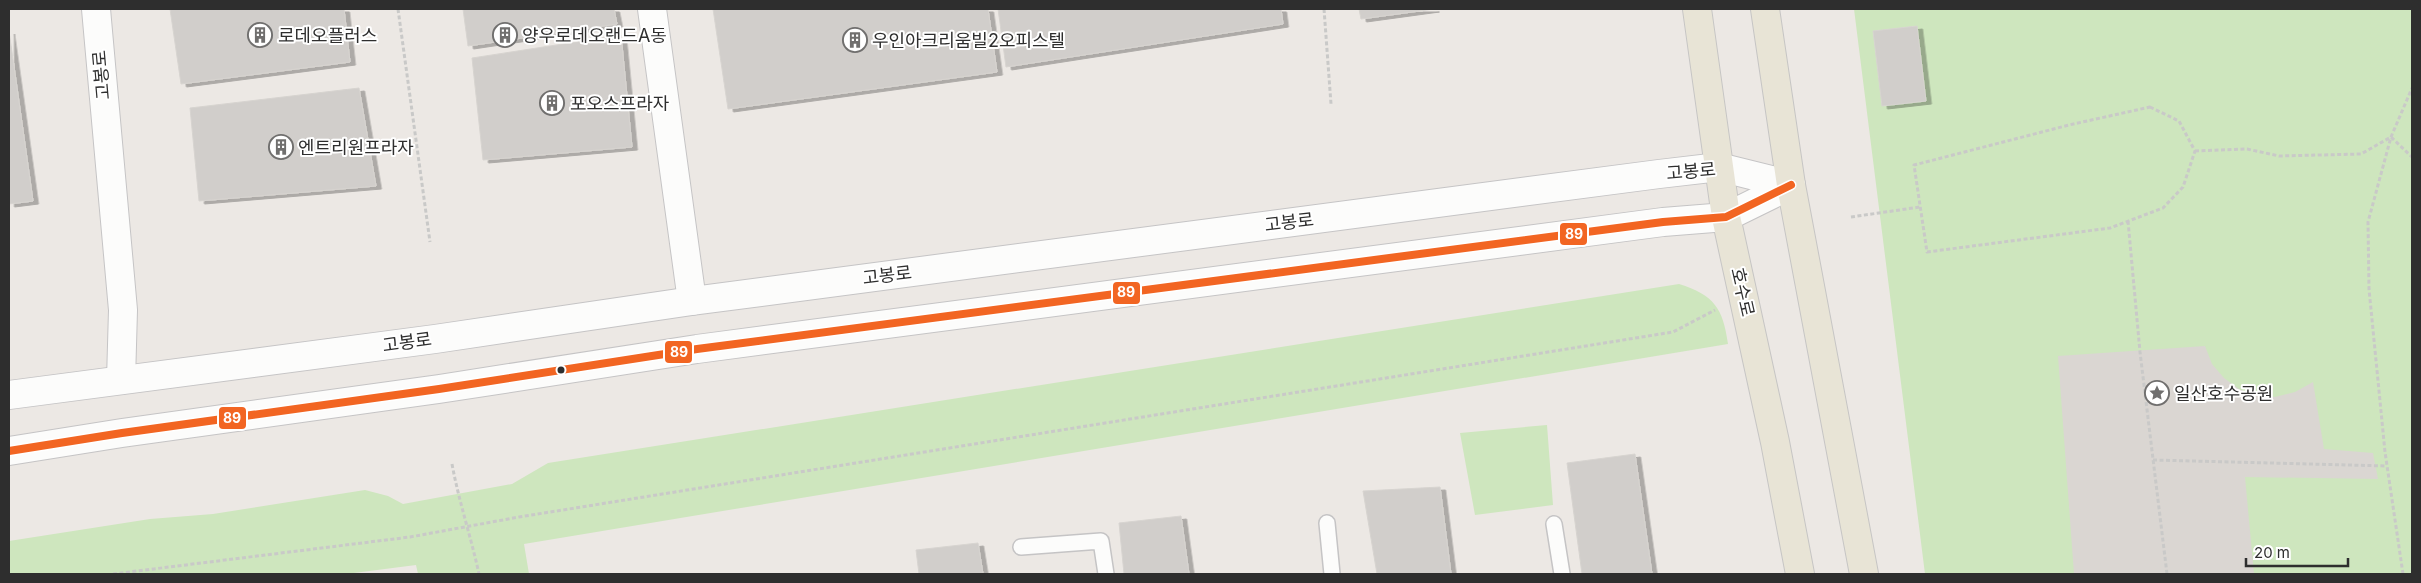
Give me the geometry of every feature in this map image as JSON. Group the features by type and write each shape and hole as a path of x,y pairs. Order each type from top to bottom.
{"main road":[{"name":"고봉로","path":"96,9 123,310 121,380"},
{"path":"652,9 692,301"},
{"name":"호수로","path":"1697,9 1726,217 1775,442 1800,574"},
{"path":"1765,9 1790,185 1864,574"},
{"name":"고봉로","path":"9,395 435,339 692,301 1719,167 1790,185"},
{"path":"9,451 122,433 439,389 697,349 1653,223 1726,217 1790,185"}],"lane":[{"path":"1327,523 1332,574"},
{"path":"1554,524 1562,574"},
{"path":"1021,547 1101,541 1106,574"}],"path":[{"path":"398,9 430,242"},
{"path":"1324,9 1331,104"},
{"path":"2403,574 2386,466 2369,289 2368,222 2391,137 2412,88"},
{"path":"2150,107 2180,121 2195,151 2183,187 2163,208 2110,228 1927,252 1920,207 1914,165 2117,113 2150,107"},
{"path":"2195,151 2246,149 2279,156 2361,154 2391,137"},
{"path":"2391,137 2412,157"},
{"path":"1851,217 1920,207"},
{"path":"2128,221 2140,352 2167,574"},
{"path":"113,574 410,537 468,526 1673,332 1717,309"},
{"path":"2154,460 2386,466"},
{"path":"452,464 458,495 468,526 479,574"}],"green space":[{"name":"일산호수공원","path":"1854,9 2412,9 2412,574 1925,574"},
{"path":"1679,284 1701,293 1715,305 1723,321 1728,344 524,544 529,574 418,574 416,565 346,574 9,574 9,541 150,519 213,514 365,490 388,496 403,504 512,484 548,463"},
{"path":"1547,425 1553,505 1475,515 1460,433"}],"shaded area":[{"path":"2205,346 2212,364 2224,378 2239,389 2257,396 2275,397 2295,392 2313,382 2324,449 2373,453 2378,479 2245,477 2254,574 2074,574 2058,356"}],"building":[{"name":"로데오플러스","path":"170,9 344,9 350,62 181,84"},
{"name":"양우로데오랜드A동","path":"463,9 614,9 617,24 468,46"},
{"name":"우인아크리움빌2오피스텔","path":"713,9 988,9 997,72 728,109"},
{"path":"998,9 1281,9 1283,24 1006,67"},
{"path":"1359,9 1434,9 1361,19"},
{"path":"1917,26 1926,101 1882,106 1873,31"},
{"path":"9,31 33,201 9,204"},
{"name":"포오스프라자","path":"621,35 632,147 483,160 472,58"},
{"name":"엔트리원프라자","path":"359,88 376,186 199,201 190,108"},
{"path":"1635,454 1652,574 1582,574 1567,463"},
{"path":"1440,487 1451,574 1377,574 1363,491"},
{"path":"1181,516 1189,574 1124,574 1119,523"},
{"path":"978,543 983,574 919,574 916,550"}],"transit line":[{"name":"89","path":"9,451 122,433 439,389 697,349 1663,222 1726,217 1791,185"}],"place":[{"name":"로데오플러스","path":"260,35"},
{"name":"양우로데오랜드A동","path":"505,35"},
{"name":"우인아크리움빌2오피스텔","path":"855,40"},
{"name":"포오스프라자","path":"552,103"},
{"name":"엔트리원프라자","path":"281,147"},
{"name":"일산호수공원","path":"2157,393"}]}
